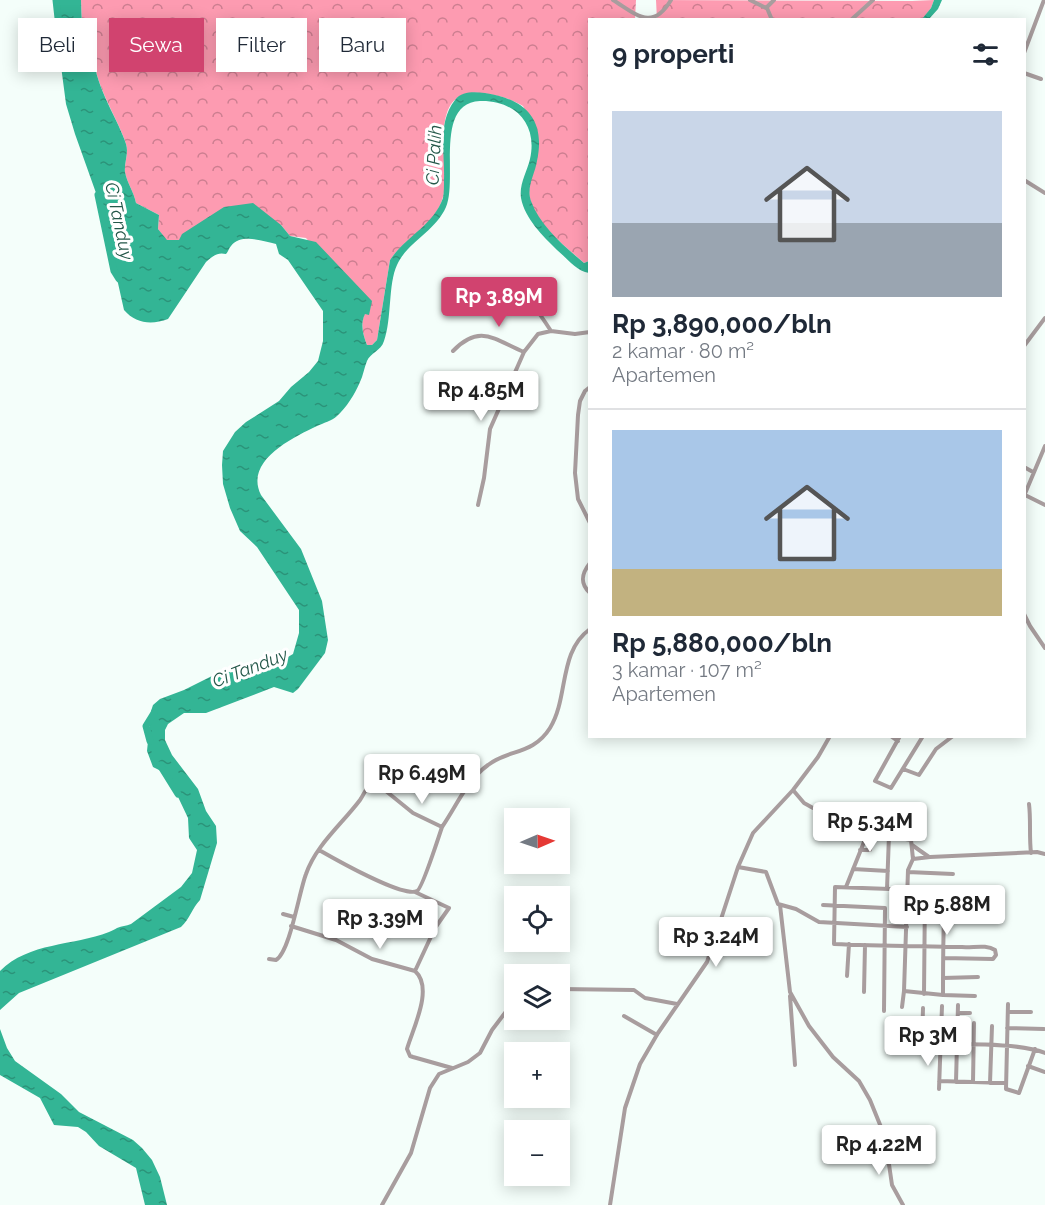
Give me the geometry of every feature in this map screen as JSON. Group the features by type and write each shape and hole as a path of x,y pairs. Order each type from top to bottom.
{"street":[{"path":"612,0 636,16 645,18 663,12 671,0"},
{"path":"750,0 768,8"},
{"path":"768,8 774,0"},
{"path":"853,18 873,0"},
{"path":"1026,47 1044,0"},
{"path":"768,8 771,18"},
{"path":"1026,74 1041,79"},
{"path":"1026,181 1045,194"},
{"path":"516,284 531,300 551,331"},
{"path":"1026,343 1045,318"},
{"path":"478,505 490,429 524,352 538,334 551,331 574,334 588,332"},
{"path":"453,351 465,338 472,336 490,337 524,352"},
{"path":"588,389 580,401 575,473 578,499 588,520"},
{"path":"1026,493 1045,446"},
{"path":"1026,468 1033,472"},
{"path":"1026,496 1045,506"},
{"path":"588,566 582,576 584,587 588,591"},
{"path":"1026,618 1045,648"},
{"path":"415,892 424,882 442,827 476,775 491,762 529,748 544,737 551,727 561,702 565,674 577,639 588,631"},
{"path":"610,1205 625,1108 640,1064 677,1004 707,962 738,867 753,833 793,790 818,757 829,738"},
{"path":"899,739 875,782 892,788 922,738"},
{"path":"903,769 920,775 936,749 950,738"},
{"path":"269,959 276,960 283,954 298,908 305,876 319,850 361,799 369,785 374,782 413,813 442,827"},
{"path":"793,790 804,803 813,808"},
{"path":"1029,804 1030,853"},
{"path":"860,850 870,850 873,832"},
{"path":"846,887 867,833 873,832 909,839 913,859 908,872 902,1006"},
{"path":"887,889 889,835"},
{"path":"912,845 930,858"},
{"path":"319,850 340,863 375,879 399,889 415,892 449,908 432,934 415,971"},
{"path":"913,859 1045,853"},
{"path":"738,867 766,872 780,906 790,992 795,1065"},
{"path":"853,869 888,871"},
{"path":"908,872 953,874"},
{"path":"943,995 944,958 944,947 944,911 944,891 835,887 834,944 944,947 990,947 995,950 996,955 993,959 944,958"},
{"path":"924,994 925,891"},
{"path":"823,905 885,908 884,1011"},
{"path":"780,906 796,909 819,922 906,927"},
{"path":"944,911 964,912"},
{"path":"283,914 294,917"},
{"path":"291,926 336,940 372,959 415,971 421,978 423,991 407,1049 408,1053 413,1057 453,1068"},
{"path":"848,976 849,944"},
{"path":"864,992 865,945"},
{"path":"960,947 961,958"},
{"path":"943,978 978,977"},
{"path":"570,989 634,990 645,998 677,1004"},
{"path":"904,991 975,996"},
{"path":"790,992 809,1026 833,1058 859,1081 870,1100 885,1137 892,1185 903,1205"},
{"path":"1008,1004 1006,1089 1019,1093 1035,1049"},
{"path":"956,1082 958,1005"},
{"path":"939,1089 942,1006"},
{"path":"923,1008 922,1045 1007,1047 1035,1049 1045,1053"},
{"path":"1008,1012 1031,1012"},
{"path":"958,1013 970,1013"},
{"path":"382,1205 411,1153 430,1088 439,1074 468,1062 480,1053 492,1030 504,1014"},
{"path":"624,1016 657,1035"},
{"path":"973,1082 974,1023"},
{"path":"990,1083 992,1026"},
{"path":"1007,1028 1044,1029"},
{"path":"1028,1066 1045,1072"},
{"path":"939,1081 1006,1083"}],"green space":[{"path":"81,0 636,0 635,18 588,18 588,261 584,263 560,242 545,226 534,209 529,186 538,140 523,106 490,94 462,95 452,103 446,117 443,197 434,216 390,260 377,340 372,345 367,345 362,325 365,313 369,314 306,238 290,236 281,225 167,241 158,229 159,215 136,203 127,180 126,144 96,72 97,18 82,18"},
{"path":"656,0 934,0 924,18 657,18"}],"water":[{"path":"57,0 81,0 82,18 58,18"},
{"path":"934,0 942,0 930,18 923,18"},
{"path":"62,72 96,72 126,144 125,172 136,203 159,215 158,229 167,240 179,240 182,234 224,207 253,203 281,225 290,236 316,242 372,301 369,315 365,314 362,326 367,345 372,345 377,340 390,260 433,216 443,198 443,138 449,109 458,97 465,94 473,92 499,96 521,106 535,123 539,146 530,186 531,201 540,219 553,235 584,263 588,261 588,273 576,267 546,239 530,220 523,206 521,188 532,146 527,125 521,116 504,105 493,102 480,101 466,105 457,114 452,128 449,194 446,207 441,216 408,249 397,265 392,282 388,323 383,344 368,358 356,391 340,413 273,452 259,472 258,483 261,495 301,549 322,601 328,640 325,653 293,693 274,687 206,713 184,713 168,724 165,730 165,740 172,755 198,789 206,811 216,826 217,843 200,900 181,927 19,993 0,1010 0,971 12,962 38,950 95,937 131,924 181,887 192,873 197,850 189,838 188,818 170,780 165,773 153,767 147,751 151,711 153,705 160,699 216,674 244,669 260,670 293,654 299,633 299,610 257,547 240,531 223,484 223,451 235,432 246,422 279,401 309,372 318,361 323,341 323,311 288,260 279,254 276,244 259,240 246,239 235,242 226,254 213,256 206,262 168,319 144,322 129,315 124,310 101,207 66,104"},
{"path":"0,1029 15,1061 61,1094 79,1112 133,1140 142,1148 152,1160 160,1177 167,1205 145,1205 136,1168 99,1146 78,1127 54,1125 40,1098 0,1075"}],"waterway":[{"name":"Ci Tanduy","path":"56,0 58,18"},
{"name":"Ci Tanduy","path":"98,195 114,271 119,279"},
{"name":"Ci Tanduy","path":"150,741 146,726 154,713"},
{"name":"Ci Tanduy","path":"160,765 178,794"}],"water label":[{"name":"Ci Palih","path":"434,155"}]}
